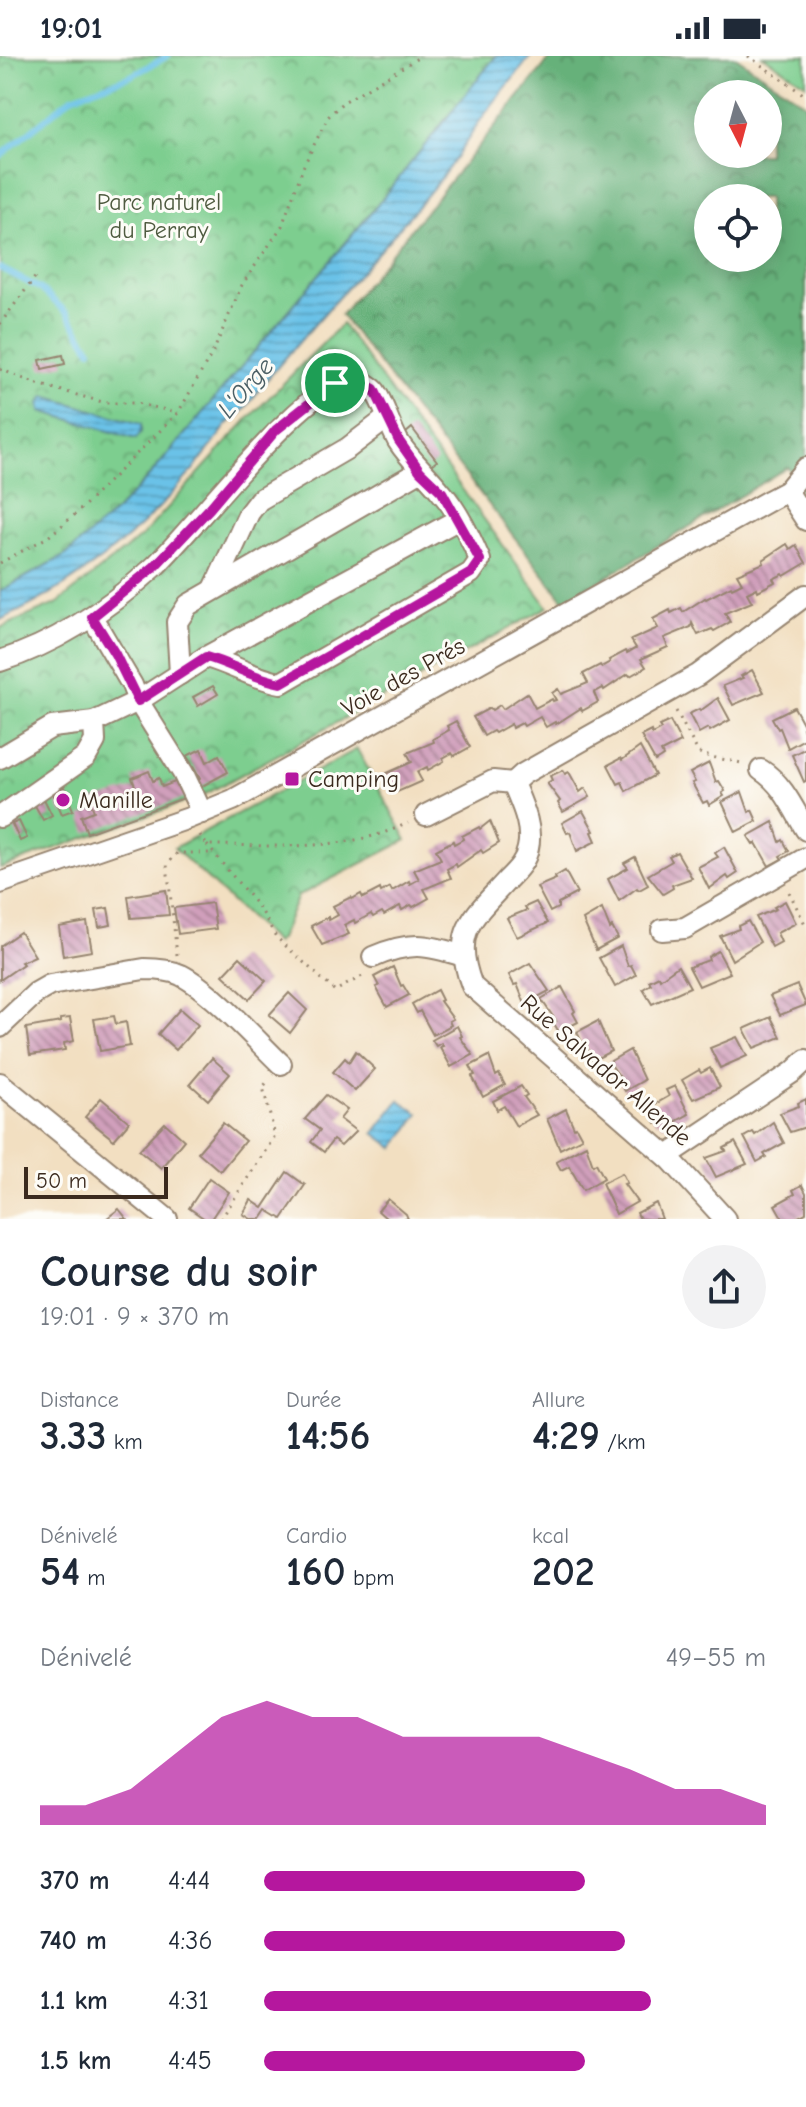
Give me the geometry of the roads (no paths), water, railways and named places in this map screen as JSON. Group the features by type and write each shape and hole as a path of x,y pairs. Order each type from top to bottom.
{"street":[{"path":"0,661 30,652 92,617 154,567 210,508 276,430 335,383 355,379 374,389 399,441 420,471 442,492 480,560 471,573 281,683 265,680 234,665 206,657"},
{"path":"214,589 249,513 259,500 278,486 348,448 387,418"},
{"name":"Voie des Prés","path":"0,883 233,800 787,491 806,468"},
{"path":"180,674 177,622 188,605 420,471"},
{"path":"787,491 806,520"},
{"path":"0,758 52,727 94,722 138,701 206,657 459,519"},
{"path":"426,815 493,781 513,783 698,675 806,595"},
{"path":"92,617 127,675 138,701 183,773 202,813"},
{"path":"0,817 86,757 95,741 94,722"},
{"path":"761,770 783,790 806,830"},
{"path":"373,957 414,944 463,956 461,945 473,920 521,866 528,849 529,832 513,783"},
{"path":"662,930 685,928 806,858"},
{"name":"Rue Salvador Allende","path":"463,956 472,986 667,1156 725,1219"},
{"path":"0,1027 36,993 50,985 158,969 180,974 201,988 281,1064"},
{"path":"667,1156 793,1072 806,1060"},
{"path":"0,1083 167,1219"}],"water":[{"name":"L'Orge","path":"496,56 531,56 488,110 437,183 266,380 244,410 226,426 179,486 96,563 33,604 0,620 0,591 66,555 116,511 153,472 374,209"},
{"path":"45,396 141,424 141,432 136,439 41,411 40,403"},
{"path":"399,1100 419,1114 394,1148 374,1133"}],"waterway":[{"path":"0,156 72,97 131,76 168,56"},
{"path":"0,268 41,289 67,313 91,350"}],"place":[{"name":"Camping","path":"292,779"},
{"name":"Manille","path":"63,800"}],"park label":[{"name":"Parc naturel du Perray","path":"159,216"}]}
